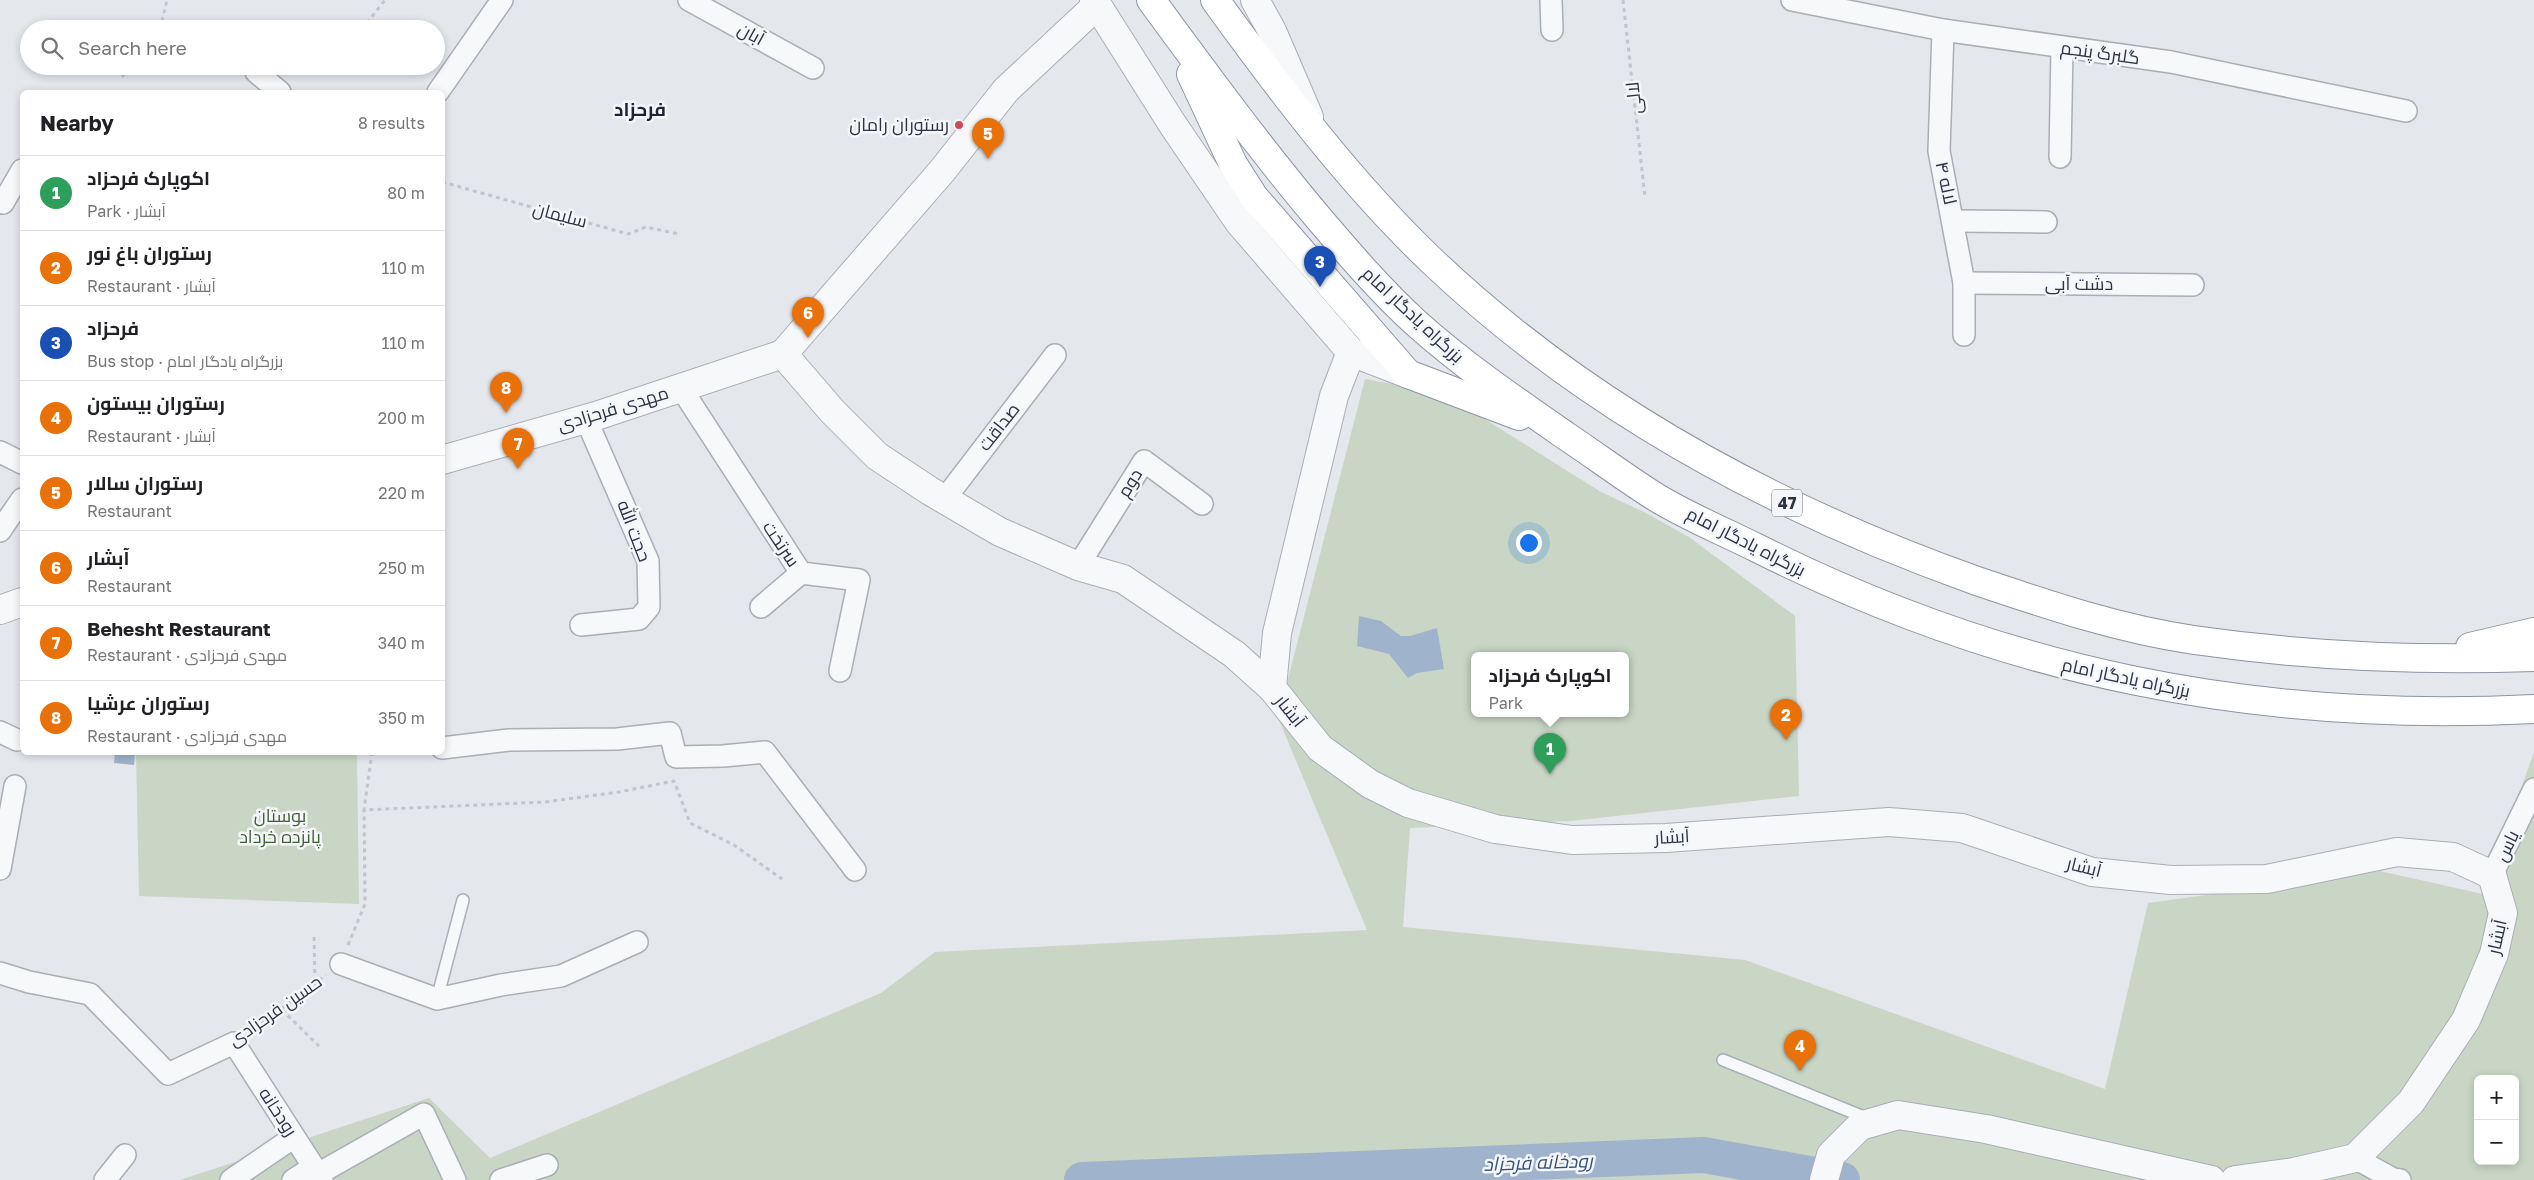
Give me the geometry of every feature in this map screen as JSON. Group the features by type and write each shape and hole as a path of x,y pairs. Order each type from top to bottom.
{"highway":[{"name":"47","path":"1215,0 1314,128 1384,212 1415,244 1487,310 1545,357 1626,414 1783,502 1919,560 2042,603 2114,624 2192,640 2375,657 2534,656"},
{"path":"1158,10 1233,164 1254,197 1408,374 1560,432"},
{"name":"بزرگراه یادگار امام","path":"1158,10 1271,161 1363,270 1414,320 1473,372 1657,498 1816,578 1899,612 2031,656 2162,688 2281,704 2409,712 2534,709"},
{"path":"2425,658 2534,632"}],"street":[{"path":"439,90 502,0"},
{"path":"1255,0 1272,31 1314,128"},
{"path":"1552,0 1552,30"},
{"name":"گلبرگ پنجم","path":"1792,0 1943,30 2171,62 2406,111"},
{"name":"آبان","path":"699,2 813,68"},
{"path":"783,354 942,171 1006,90 1092,2 1240,222 1351,352 1408,374"},
{"name":"لاله ۴","path":"1943,30 1939,151 1954,221 1964,283 1964,335"},
{"path":"2060,157 2062,48"},
{"path":"260,75 278,90"},
{"path":"3,203 20,173"},
{"path":"1954,221 2046,222"},
{"name":"دشت آبی","path":"1964,283 2193,285"},
{"name":"آبشار","path":"1272,688 1277,633 1334,396 1351,352"},
{"name":"آبشار","path":"783,354 833,412 877,456 944,500 1000,532 1078,566 1124,579 1234,654 1272,688 1320,748 1370,784 1408,803 1495,829 1572,840 1666,838 1888,822 1962,828 2092,872 2171,880 2267,879 2397,852 2453,857 2492,875 2503,913 2494,954 2466,1020 2411,1102 2355,1158"},
{"name":"مهدی فرحزادی","path":"445,459 586,419 783,354"},
{"name":"صداقت","path":"944,500 1055,355"},
{"name":"سرتخت","path":"682,388 801,573 858,580 840,671"},
{"name":"حجت الله","path":"581,624 639,619 649,607 648,561 586,419"},
{"path":"0,452 20,462"},
{"name":"دوم","path":"1078,566 1144,461 1202,504"},
{"path":"0,531 20,502"},
{"path":"761,607 801,573"},
{"path":"0,610 20,603"},
{"path":"445,748 509,740 617,739 670,733 676,757 723,756 765,752 855,870"},
{"path":"0,869 15,786"},
{"name":"یاس","path":"2492,875 2534,789"},
{"path":"341,964 437,999 501,984 561,976 637,942"},
{"name":"حسین فرحزادی","path":"0,973 29,982 90,994 168,1074 234,1043"},
{"name":"رودخانه","path":"234,1043 317,1174"},
{"path":"293,1180 317,1174 424,1114 455,1180"},
{"path":"1828,1168 1860,1126 1898,1115 1986,1129 2211,1180"},
{"path":"231,1180 294,1137"},
{"path":"105,1180 125,1155"},
{"path":"2235,1180 2294,1172 2355,1158 2392,1179 2400,1180"},
{"path":"501,1180 547,1165"}],"lane":[{"path":"437,999 463,900"},
{"path":"1724,1060 1875,1121"}],"path":[{"path":"162,20 167,0"},
{"path":"369,20 386,0"},
{"name":"لالی","path":"1623,0 1645,197"},
{"name":"سلیمان","path":"445,183 628,234 646,227 679,234"},
{"path":"341,964 365,904 364,810 372,755"},
{"path":"364,810 545,802 674,781 690,823 734,845 782,879"},
{"path":"314,937 315,984"},
{"name":"حسین فرحزادی","path":"234,1043 282,1010 341,964"},
{"path":"282,1010 319,1046"}],"green space":[{"path":"1365,379 1432,391 1483,418 1601,492 1644,512 1689,537 1795,616 1799,796 1571,821 1410,828 1403,927 1745,960 2105,1089 2148,903 2380,871 2483,894 2534,752 2534,1180 180,1180 429,1098 490,1158 881,993 935,952 1367,930 1278,718"},
{"name":"بوستان پانزده خرداد","path":"136,755 357,755 359,904 139,896"}],"water":[{"path":"1359,616 1381,621 1401,636 1410,636 1437,628 1444,669 1417,673 1408,678 1389,654 1357,646"},
{"path":"115,755 135,755 134,765 114,763"}],"waterway":[{"name":"رودخانه فرحزاد","path":"1082,1180 1704,1155 1842,1180"}],"place":[{"name":"رستوران رامان","path":"959,125"},
{"name":"رستوران سالار","path":"988,159"},
{"name":"فرحزاد","path":"1320,287"},
{"name":"آبشار","path":"808,338"},
{"name":"رستوران عرشیا","path":"506,413"},
{"name":"Behesht Restaurant","path":"518,469"},
{"name":"رستوران باغ نور","path":"1786,740"},
{"name":"اکوپارک فرحزاد","path":"1550,774"},
{"name":"رستوران بیستون","path":"1800,1071"}],"district":[{"name":"فرحزاد","path":"640,109"}]}
